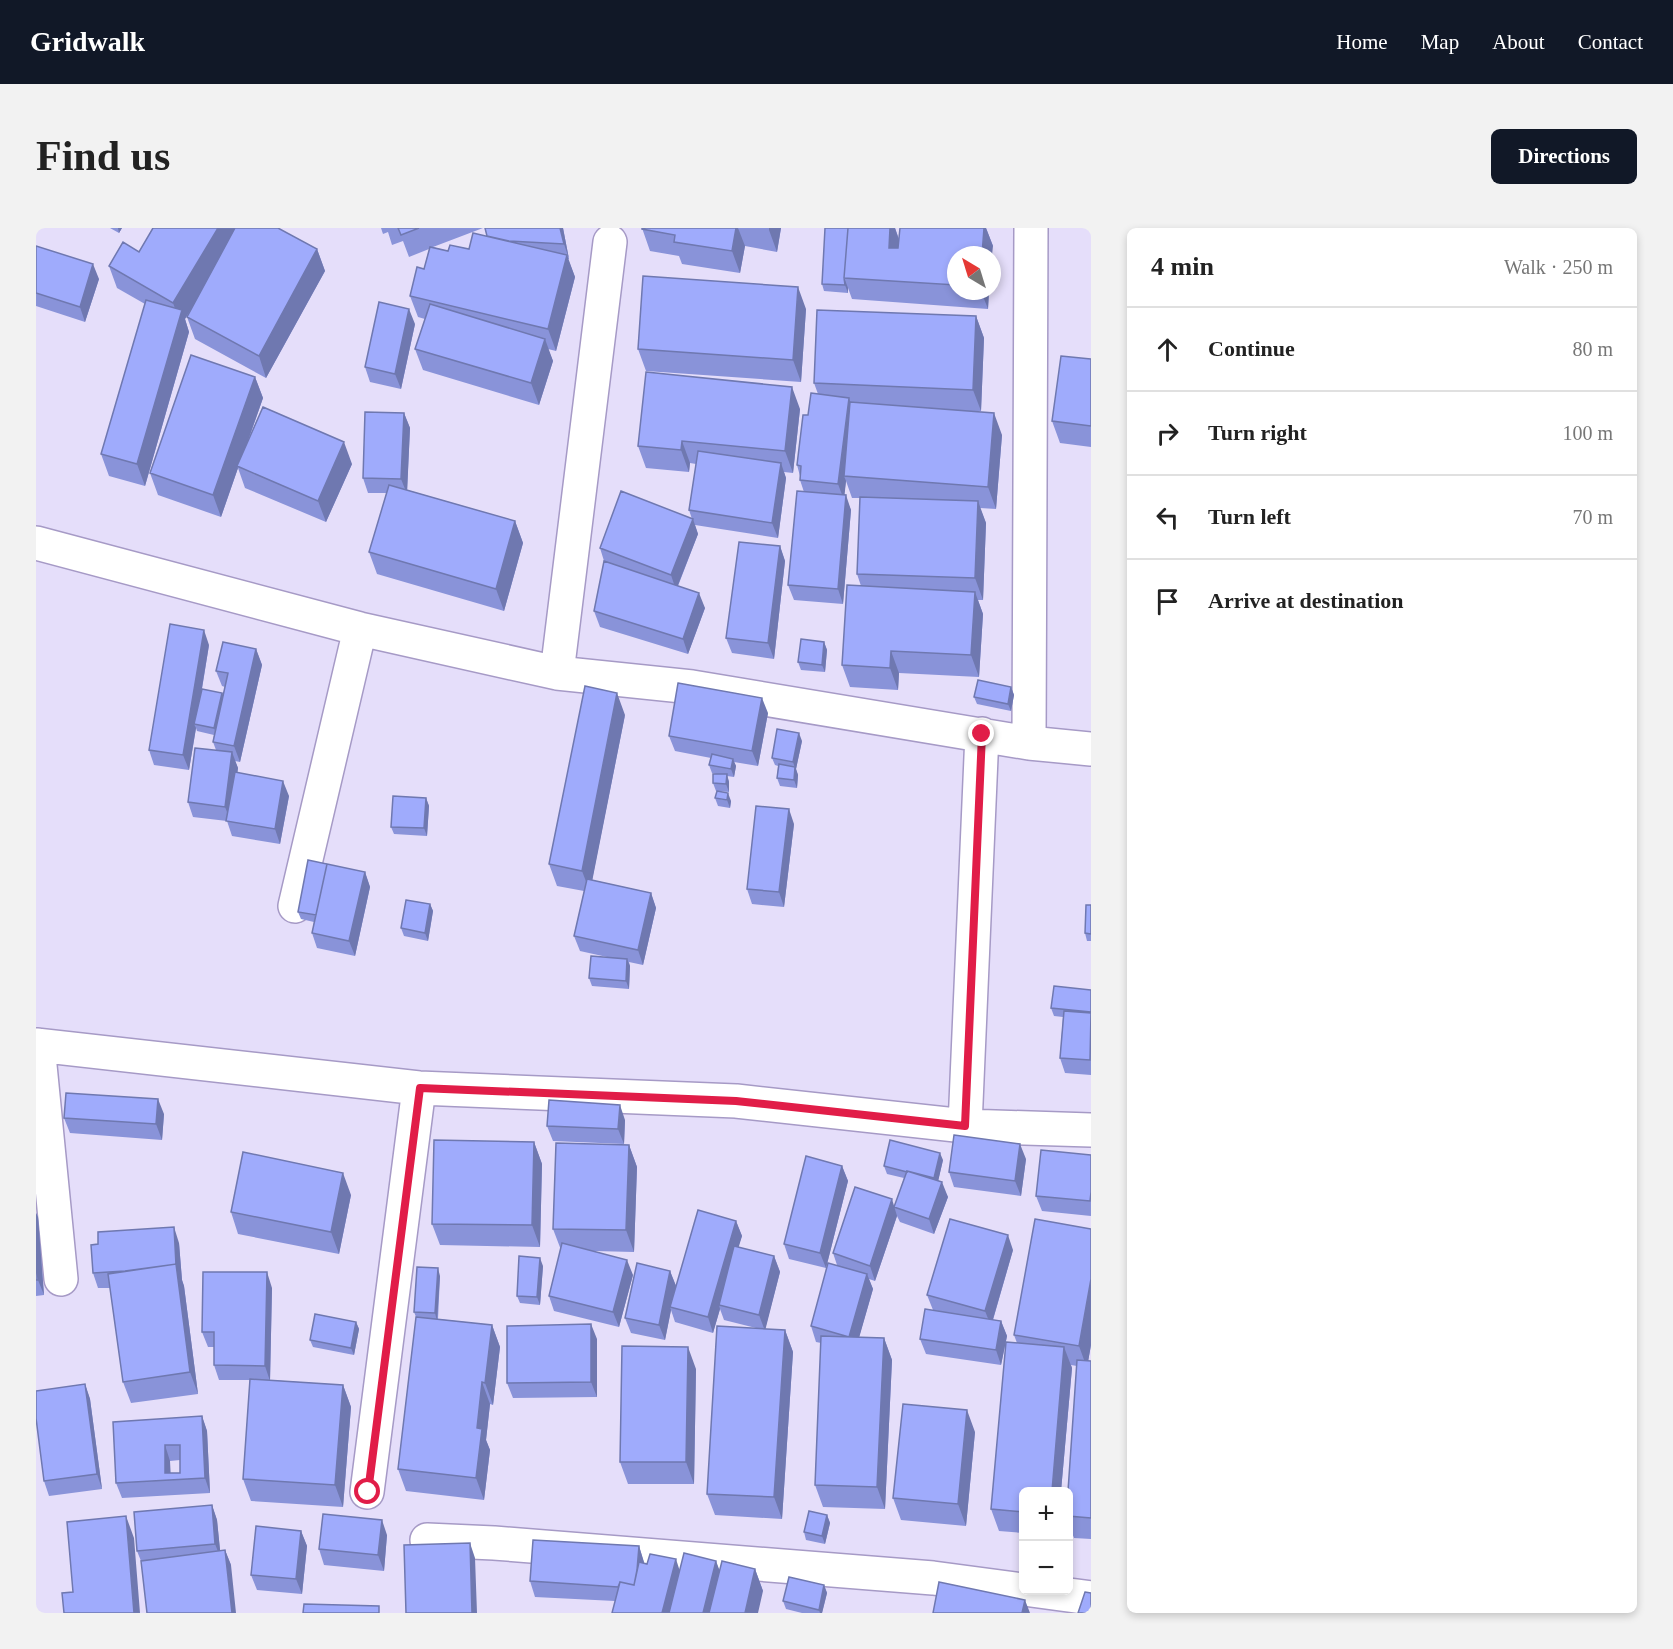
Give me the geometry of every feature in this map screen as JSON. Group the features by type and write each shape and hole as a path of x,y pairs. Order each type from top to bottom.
{"street":[{"path":"1029,743 1031,228"},
{"path":"557,673 610,242"},
{"path":"36,543 360,628 557,673 692,687 1029,743 1091,749"},
{"path":"295,906 360,628"},
{"path":"965,1126 982,734"},
{"path":"61,1279 37,1045 420,1088 736,1101 965,1126 1091,1130"},
{"path":"368,1492 420,1088"},
{"path":"427,1540 553,1547 921,1577 1019,1589"},
{"path":"1068,1595 1091,1598"}],"building":[{"path":"153,228 218,228 173,303 109,266 123,242 139,252"},
{"path":"235,228 278,228 317,249 259,356 187,317"},
{"path":"398,228 419,228 401,235"},
{"path":"485,228 560,228 564,244 509,241 487,236"},
{"path":"642,228 736,228 732,251 674,242 675,235"},
{"path":"825,228 848,228 845,285 822,284"},
{"path":"848,228 890,228 889,248 898,248 900,228 984,228 983,246 947,246 947,284 844,278"},
{"path":"473,233 567,255 548,329 410,296 417,267 424,269 430,247 448,251 450,245 469,249"},
{"path":"36,246 93,264 80,307 36,293"},
{"path":"643,276 798,287 793,360 638,349"},
{"path":"146,300 182,310 137,464 101,454"},
{"path":"379,302 409,309 395,374 365,367"},
{"path":"430,304 545,339 531,383 415,349"},
{"path":"817,310 976,316 973,390 814,383"},
{"path":"191,355 255,377 213,495 150,473"},
{"path":"1061,356 1091,359 1091,426 1052,421"},
{"path":"646,372 792,387 785,451 682,441 681,450 638,446"},
{"path":"811,393 849,398 838,484 800,480 801,466 797,465 803,415 808,415"},
{"path":"850,402 994,413 988,487 844,476"},
{"path":"263,407 344,442 318,501 237,466"},
{"path":"365,412 404,413 401,479 363,478"},
{"path":"698,451 781,463 772,523 689,510"},
{"path":"389,485 515,521 496,589 369,552"},
{"path":"621,491 693,519 671,575 600,548"},
{"path":"797,491 846,495 838,589 788,585"},
{"path":"860,497 978,501 975,578 857,574"},
{"path":"739,542 780,546 768,643 726,638"},
{"path":"604,561 699,593 683,639 594,611"},
{"path":"847,585 975,592 971,655 891,651 890,668 842,665"},
{"path":"170,624 204,630 183,755 149,750"},
{"path":"801,639 824,642 822,665 798,662"},
{"path":"223,642 256,649 234,746 213,742 228,673 216,671"},
{"path":"978,680 1011,687 1008,704 974,697"},
{"path":"678,683 762,698 752,751 669,736"},
{"path":"585,686 617,693 582,871 549,864"},
{"path":"202,689 222,693 214,728 194,724"},
{"path":"777,729 799,733 793,762 772,758"},
{"path":"195,748 232,752 225,807 188,802"},
{"path":"712,754 733,759 731,769 709,765"},
{"path":"779,764 795,767 794,780 777,778"},
{"path":"235,772 283,781 275,829 226,821"},
{"path":"713,774 727,774 726,784 713,783"},
{"path":"717,791 728,793 727,800 715,798"},
{"path":"393,796 426,798 424,828 391,827"},
{"path":"756,806 789,809 779,892 747,889"},
{"path":"308,860 327,864 316,915 298,912"},
{"path":"327,864 365,872 349,941 312,933"},
{"path":"587,879 651,893 638,950 574,936"},
{"path":"406,900 430,904 425,933 401,928"},
{"path":"1086,905 1091,905 1091,934 1085,933"},
{"path":"591,956 627,959 626,981 589,978"},
{"path":"1054,986 1091,990 1091,1012 1051,1008"},
{"path":"1064,1011 1091,1013 1090,1060 1060,1058"},
{"path":"66,1093 158,1099 156,1124 64,1118"},
{"path":"549,1100 620,1105 618,1129 547,1126"},
{"path":"954,1135 1020,1144 1015,1181 949,1172"},
{"path":"434,1140 534,1142 532,1225 432,1224"},
{"path":"890,1140 940,1153 934,1178 884,1166"},
{"path":"556,1143 629,1145 626,1230 553,1229"},
{"path":"1041,1150 1091,1155 1090,1201 1036,1196"},
{"path":"243,1152 343,1173 331,1232 231,1212"},
{"path":"806,1156 842,1166 820,1253 784,1244"},
{"path":"907,1171 942,1182 929,1219 894,1207"},
{"path":"855,1187 892,1199 870,1266 833,1253"},
{"path":"698,1210 736,1221 708,1317 670,1307"},
{"path":"950,1219 1008,1235 985,1311 927,1295"},
{"path":"1035,1219 1091,1229 1091,1279 1079,1346 1014,1335"},
{"path":"174,1227 176,1264 93,1273 91,1245 98,1244 98,1232"},
{"path":"562,1243 627,1260 613,1312 549,1296"},
{"path":"734,1246 774,1256 759,1315 719,1305"},
{"path":"36,1251 38,1280 36,1280"},
{"path":"519,1256 540,1258 537,1297 517,1296"},
{"path":"637,1263 670,1271 659,1325 625,1318"},
{"path":"828,1263 867,1274 849,1337 811,1326"},
{"path":"176,1264 190,1372 123,1382 108,1274"},
{"path":"417,1267 438,1268 435,1313 414,1312"},
{"path":"203,1272 267,1272 265,1366 214,1365 214,1332 202,1332"},
{"path":"925,1309 1001,1321 996,1350 920,1339"},
{"path":"315,1314 356,1322 351,1348 310,1340"},
{"path":"416,1317 492,1325 477,1428 482,1429 476,1478 398,1469"},
{"path":"591,1324 591,1382 507,1383 507,1326"},
{"path":"717,1326 785,1330 774,1497 707,1494"},
{"path":"821,1336 884,1338 877,1487 815,1485"},
{"path":"1006,1342 1064,1347 1052,1487 1019,1487 1019,1512 991,1509"},
{"path":"622,1346 688,1347 686,1462 620,1462"},
{"path":"1077,1360 1091,1361 1091,1518 1073,1516 1073,1487 1068,1487"},
{"path":"250,1379 343,1385 335,1485 243,1479"},
{"path":"85,1384 97,1474 44,1481 36,1418 36,1391"},
{"path":"903,1404 967,1410 958,1504 893,1498"},
{"path":"202,1416 205,1478 116,1483 113,1422","holes":["165,1445 180,1445 180,1473 165,1473"]},
{"path":"212,1505 215,1544 137,1551 134,1512"},
{"path":"809,1511 827,1515 822,1536 804,1532"},
{"path":"323,1514 382,1520 378,1555 319,1549"},
{"path":"126,1516 134,1613 64,1613 62,1593 73,1592 67,1522"},
{"path":"256,1526 301,1531 296,1579 251,1575"},
{"path":"533,1540 639,1546 634,1585 620,1582 618,1587 530,1581"},
{"path":"470,1543 472,1613 406,1613 404,1545"},
{"path":"225,1550 232,1613 147,1613 141,1561"},
{"path":"684,1553 716,1561 703,1613 669,1613"},
{"path":"650,1554 676,1559 662,1613 612,1613 620,1582 634,1585 639,1562 647,1564"},
{"path":"722,1561 755,1569 745,1613 709,1613"},
{"path":"789,1577 824,1585 819,1610 783,1601"},
{"path":"939,1582 1025,1600 1022,1613 933,1613"},
{"path":"1085,1592 1091,1593 1091,1613 1078,1613"},
{"path":"304,1604 379,1606 379,1613 303,1613"}],"route":[{"path":"368,1492 420,1088 736,1101 965,1126 982,734"}]}
